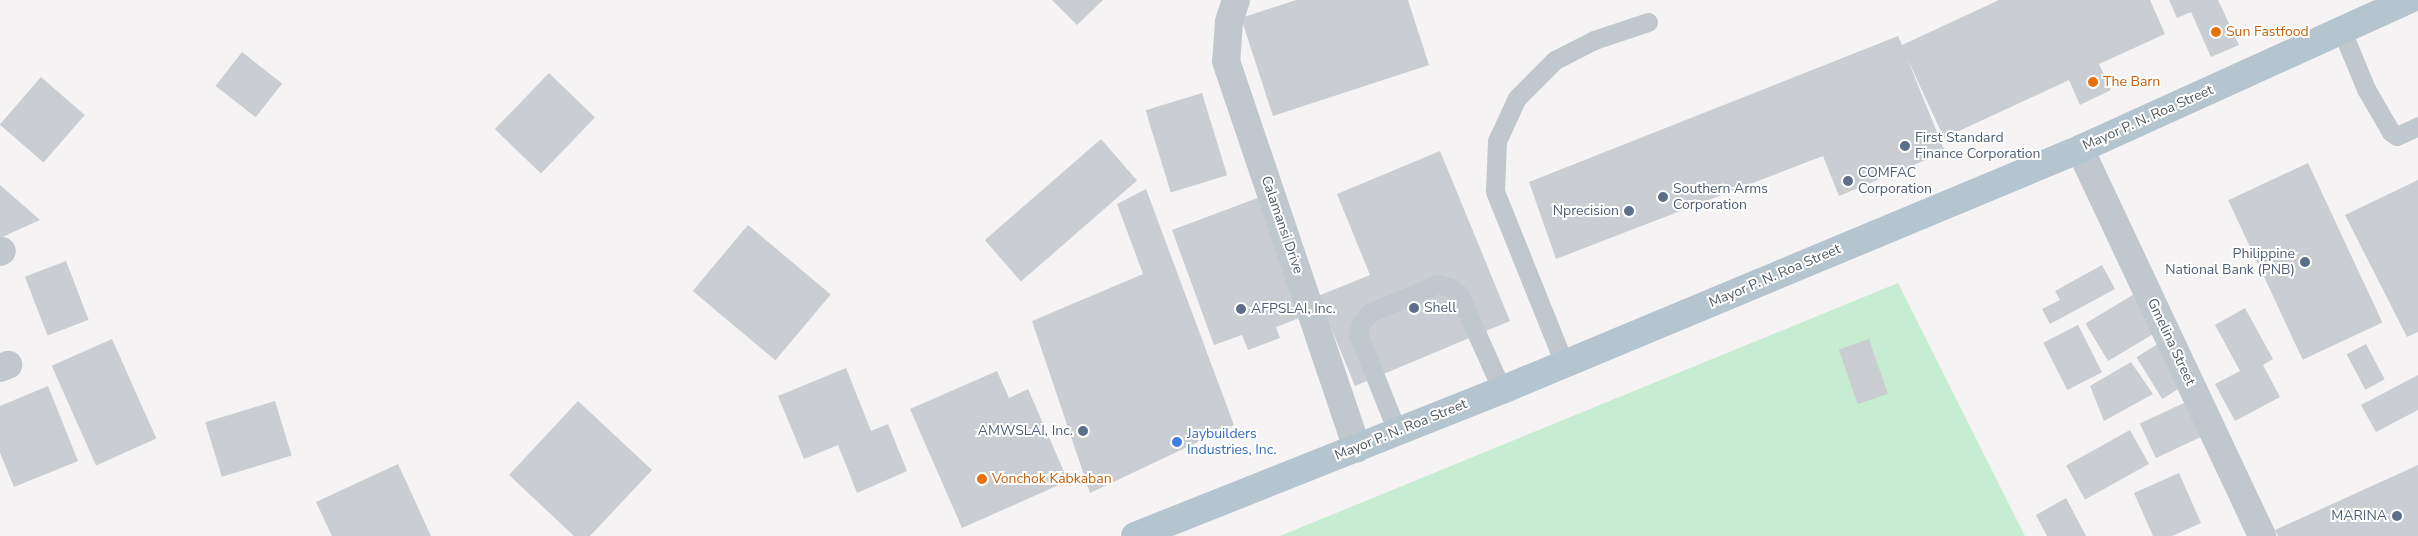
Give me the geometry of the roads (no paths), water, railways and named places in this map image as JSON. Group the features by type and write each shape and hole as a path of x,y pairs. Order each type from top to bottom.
{"main road":[{"name":"Mayor P. N. Roa Street","path":"1135,536 1502,390 2080,149 2342,32 2409,0"}],"street":[{"name":"Calamansi Drive","path":"1236,0 1229,22 1226,61 1357,448"},
{"name":"Gmelina Street","path":"2080,149 2262,536"}],"lane":[{"path":"1564,363 1495,191 1497,141 1517,98 1555,60 1594,40 1648,22"},
{"path":"2342,32 2366,89 2392,132 2397,136 2418,126"},
{"path":"1398,431 1358,334 1361,323 1369,313 1437,284 1449,287 1459,294 1502,390"}],"place":[{"name":"Sun Fastfood","path":"2216,32"},
{"name":"The Barn","path":"2093,82"},
{"name":"First Standard Finance Corporation","path":"1905,146"},
{"name":"COMFAC Corporation","path":"1848,181"},
{"name":"Southern Arms Corporation","path":"1663,197"},
{"name":"Nprecision","path":"1629,211"},
{"name":"Philippine National Bank (PNB)","path":"2305,262"},
{"name":"Shell","path":"1414,308"},
{"name":"AFPSLAI, Inc.","path":"1241,309"},
{"name":"AMWSLAI, Inc.","path":"1083,431"},
{"name":"Jaybuilders Industries, Inc.","path":"1177,442"},
{"name":"Vonchok Kabkaban","path":"982,479"},
{"name":"MARINA","path":"2397,516"}]}
